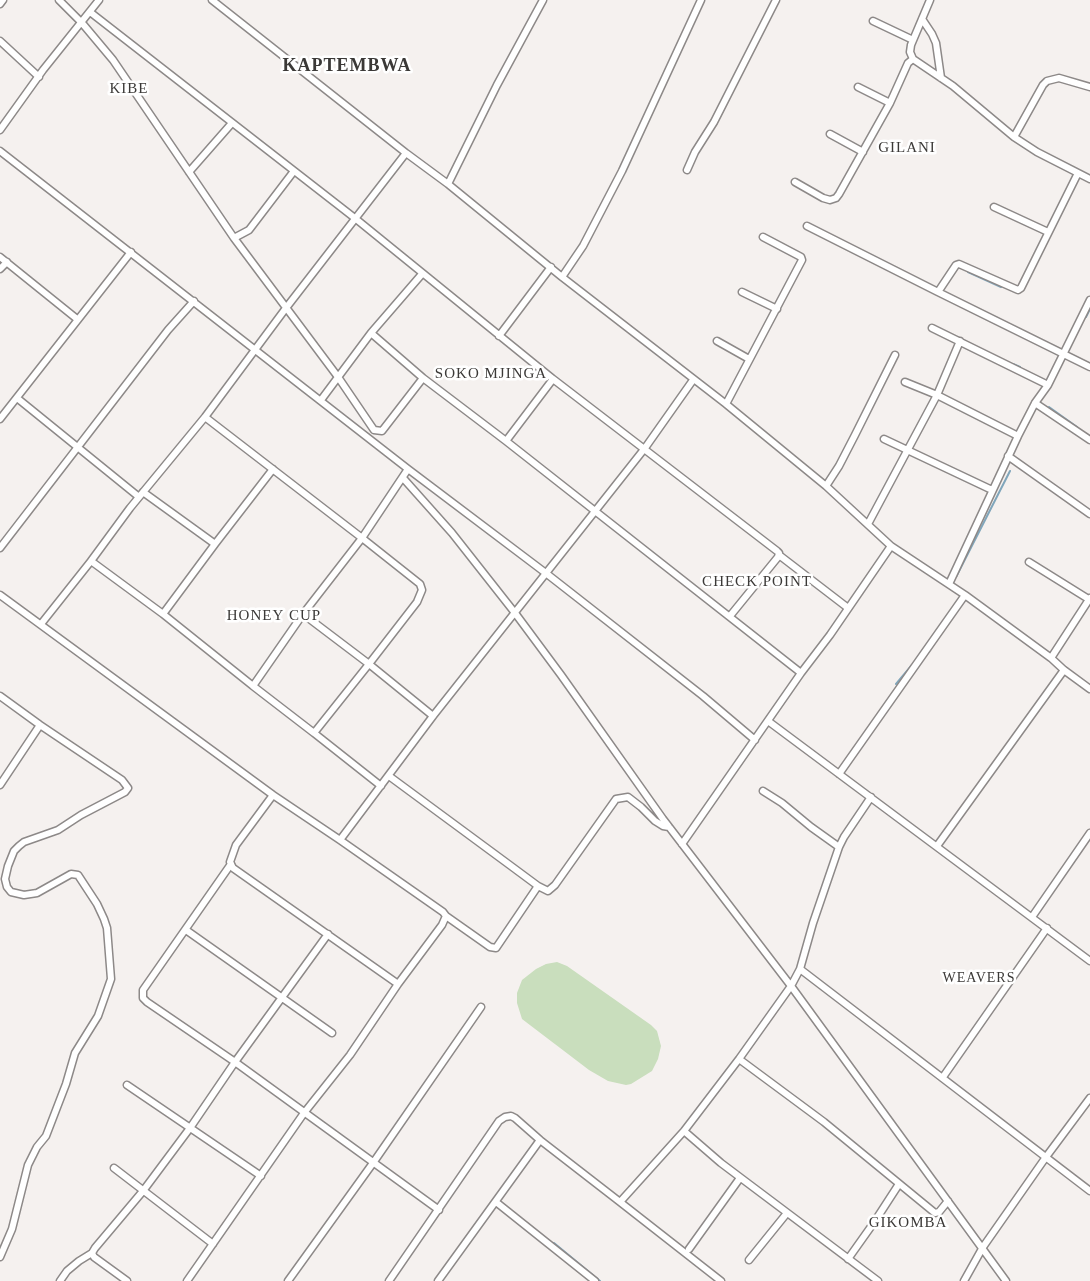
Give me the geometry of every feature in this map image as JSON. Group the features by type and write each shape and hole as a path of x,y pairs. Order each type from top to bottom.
{"street":[{"path":"0,4 3,0"},
{"path":"59,0 82,23 113,60 234,238 338,377 374,430 382,431 423,378"},
{"path":"0,130 99,0"},
{"path":"212,0 726,404 826,486 891,546 965,595 1090,689"},
{"path":"448,184 497,85 543,0"},
{"path":"562,277 583,246 622,171 701,0"},
{"path":"687,170 695,152 714,122 776,0"},
{"path":"930,0 910,49 913,59 941,78 1014,137 1037,152 1090,179"},
{"path":"90,12 356,219 553,379 645,448 848,608"},
{"path":"922,19 936,43 941,78"},
{"path":"873,21 913,40"},
{"path":"0,41 39,77"},
{"path":"795,182 823,198 830,200 836,198 890,103 908,63 913,59"},
{"path":"1014,137 1047,82 1059,78 1090,87"},
{"path":"858,87 890,103"},
{"path":"189,172 232,123"},
{"path":"830,134 863,152"},
{"path":"0,151 408,469 547,574 731,718 755,740"},
{"path":"41,624 141,495 205,417 255,348 406,153"},
{"path":"234,238 248,230 294,171"},
{"path":"938,292 956,265 960,264 1018,290 1021,288 1078,172"},
{"path":"994,207 1048,232"},
{"path":"807,226 1090,367"},
{"path":"726,404 802,260 801,257 763,237"},
{"path":"0,419 131,252"},
{"path":"0,256 77,319"},
{"path":"0,270 6,262"},
{"path":"499,336 551,267"},
{"path":"320,400 371,333 422,274"},
{"path":"742,292 776,309"},
{"path":"949,584 1008,456 1035,403 1048,384 1090,300"},
{"path":"0,548 168,330 194,301"},
{"path":"932,328 1048,384"},
{"path":"371,333 423,378 506,440 801,673"},
{"path":"717,340 749,359"},
{"path":"868,524 909,450 960,341"},
{"path":"826,486 856,435 894,356"},
{"path":"506,440 553,379"},
{"path":"340,840 433,716 645,448 694,380"},
{"path":"905,382 936,395 1018,436"},
{"path":"16,398 141,495 215,544"},
{"path":"1035,403 1090,440"},
{"path":"205,417 415,580 422,590 417,602 314,733"},
{"path":"884,439 992,490"},
{"path":"1008,456 1090,514"},
{"path":"163,614 273,469"},
{"path":"253,686 303,614 362,538 408,469"},
{"path":"403,478 452,532 515,613 669,827 791,986 1006,1281"},
{"path":"682,844 891,546"},
{"path":"730,616 779,555"},
{"path":"91,561 163,614 381,786"},
{"path":"1029,562 1090,599 1051,658"},
{"path":"0,595 273,795 443,912 490,947 496,948 538,886"},
{"path":"839,774 965,595"},
{"path":"303,614 433,716"},
{"path":"937,846 1064,670"},
{"path":"0,696 122,780 128,788 125,792 81,814 58,830 24,842 14,851 8,866 5,879 8,887 11,892 24,895 36,893 71,874 78,875 97,904 107,928 111,979 98,1016 74,1053 66,1084 46,1136 37,1146 28,1165 12,1229 0,1257"},
{"path":"768,721 1090,961"},
{"path":"0,785 40,725"},
{"path":"388,776 538,886 548,891 555,885 616,799 628,797 655,821 662,826 669,827"},
{"path":"763,791 782,802 811,827 839,847"},
{"path":"273,795 236,845 231,858 233,868 398,984"},
{"path":"620,1202 684,1131 739,1059 791,986 800,969 813,923 839,847 871,797"},
{"path":"1032,917 1090,833"},
{"path":"232,864 143,990 143,998 235,1062 439,1210"},
{"path":"186,1281 262,1176 304,1113 350,1055 398,984 442,925 446,916"},
{"path":"943,1078 1047,928"},
{"path":"186,930 332,1033"},
{"path":"60,1281 67,1271 92,1253 142,1191 190,1128 281,997 328,934"},
{"path":"800,969 1090,1191"},
{"path":"288,1281 373,1163 481,1007"},
{"path":"739,1059 824,1122 936,1213 948,1201"},
{"path":"127,1085 262,1176"},
{"path":"964,1281 983,1247 1090,1098"},
{"path":"389,1281 499,1121 504,1117 511,1116 721,1281"},
{"path":"684,1131 740,1178 878,1281"},
{"path":"439,1281 540,1140"},
{"path":"114,1168 213,1244"},
{"path":"689,1249 740,1178"},
{"path":"848,1259 899,1184"},
{"path":"496,1202 595,1281"},
{"path":"749,1260 787,1213"},
{"path":"92,1253 94,1257 127,1281"}],"green space":[{"path":"557,962 567,966 657,1031 661,1046 658,1059 652,1071 631,1084 626,1085 608,1081 589,1070 522,1019 517,1003 517,993 522,980 536,969 546,964"}],"waterway":[{"path":"968,272 1001,287"},
{"path":"1086,317 1090,309"},
{"path":"1013,364 1020,367"},
{"path":"1049,407 1077,427"},
{"path":"956,577 1010,471"},
{"path":"896,684 912,665"},
{"path":"554,1243 600,1281"}],"district":[{"name":"KAPTEMBWA","path":"347,66"},
{"name":"KIBE","path":"129,89"},
{"name":"GILANI","path":"907,148"},
{"name":"SOKO MJINGA","path":"491,374"},
{"name":"CHECK POINT","path":"757,582"},
{"name":"HONEY CUP","path":"274,616"},
{"name":"WEAVERS","path":"979,978"},
{"name":"GIKOMBA","path":"908,1223"}]}
